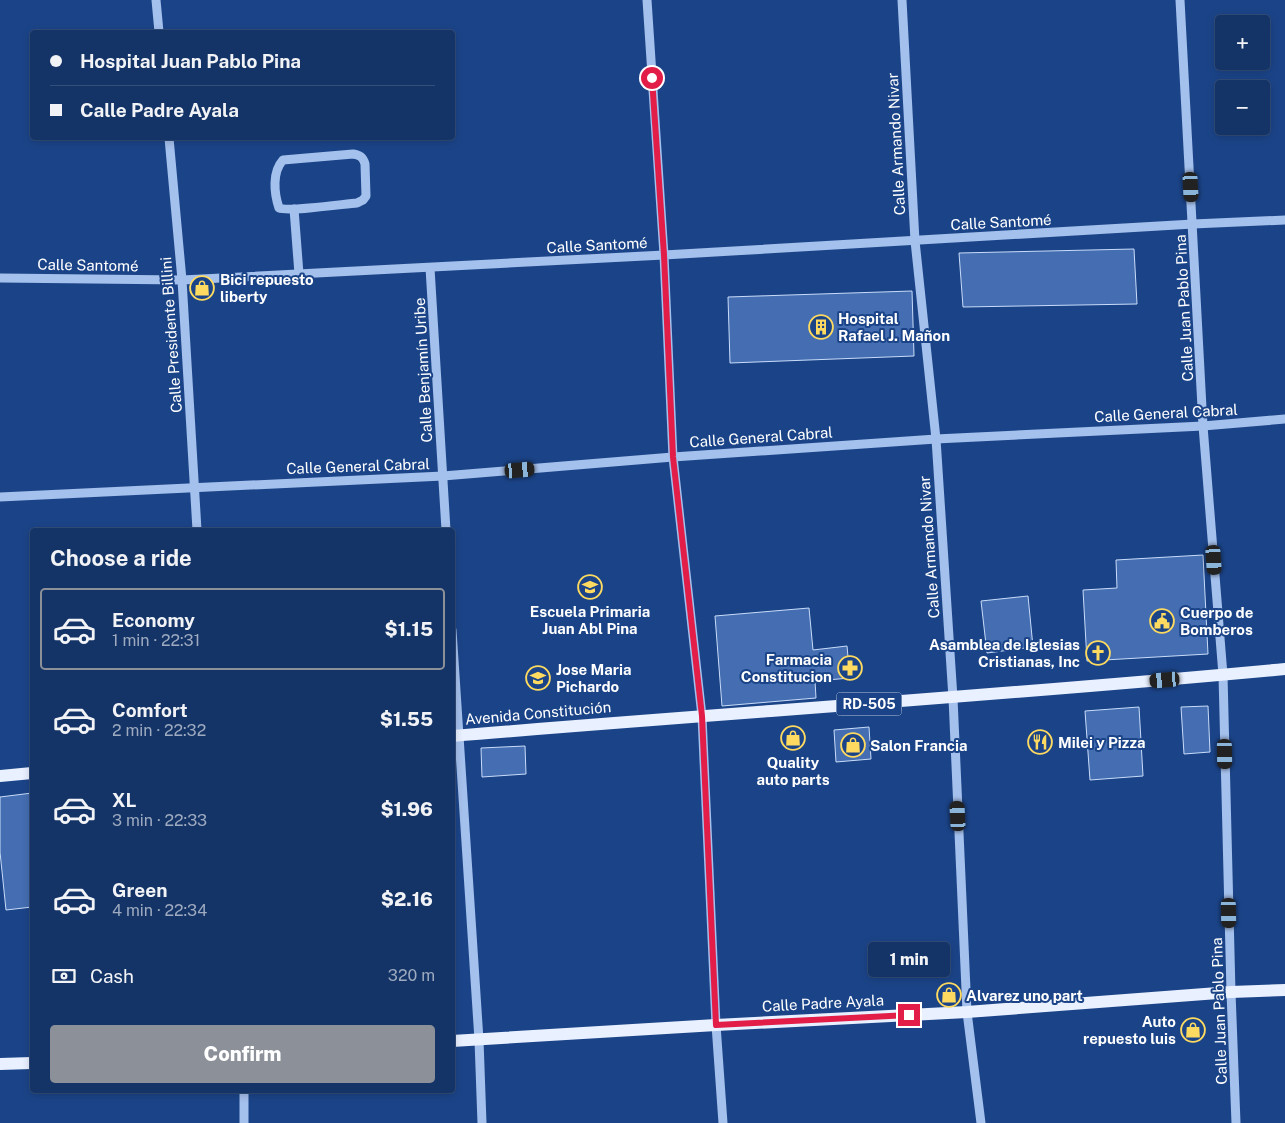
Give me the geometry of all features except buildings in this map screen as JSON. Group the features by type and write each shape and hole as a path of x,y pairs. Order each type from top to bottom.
{"main road":[{"name":"Avenida Constitución","path":"456,736 953,698 1285,669"},
{"path":"0,776 30,773"},
{"name":"Calle Padre Ayala","path":"455,1041 967,1012 1231,992 1285,990"},
{"path":"0,1064 30,1063"}],"street":[{"path":"156,0 159,30"},
{"path":"646,0 664,255 673,457 702,716 716,1025 723,1123"},
{"name":"Calle Armando Nivar","path":"902,0 915,241 936,439 953,698 967,1012 981,1123"},
{"name":"Calle Juan Pablo Pina","path":"1180,0 1203,426 1222,675 1236,1123"},
{"name":"Calle Presidente Billini","path":"169,140 182,280 198,528"},
{"path":"353,154 364,159 366,196 363,200 357,203 294,209 282,210 279,208 276,172 278,165 283,160 353,154"},
{"path":"294,209 299,274"},
{"name":"Calle Santomé","path":"0,278 182,280 1285,220"},
{"name":"Calle Benjamín Uribe","path":"430,268 446,528"},
{"name":"Calle General Cabral","path":"0,497 443,476 673,457 936,439 1203,426 1285,419"},
{"path":"455,710 479,1040 482,1123"},
{"path":"244,1093 244,1123"}],"place":[{"name":"Bici repuesto liberty","path":"202,288"},
{"name":"Hospital Rafael J. Mañon","path":"821,327"},
{"name":"Escuela Primaria Juan Abl Pina","path":"590,587"},
{"name":"Cuerpo de Bomberos","path":"1162,621"},
{"name":"Asamblea de Iglesias Cristianas, Inc","path":"1098,653"},
{"name":"Farmacia Constitucion","path":"850,668"},
{"name":"Jose Maria Pichardo","path":"538,678"},
{"name":"Quality auto parts","path":"793,738"},
{"name":"Milei y Pizza","path":"1040,742"},
{"name":"Salon Francia","path":"853,745"},
{"name":"Alvarez uno part","path":"949,995"},
{"name":"Auto repuesto luis","path":"1193,1030"}],"route":[{"path":"652,78 664,255 673,457 702,716 716,1025 909,1015"}]}
